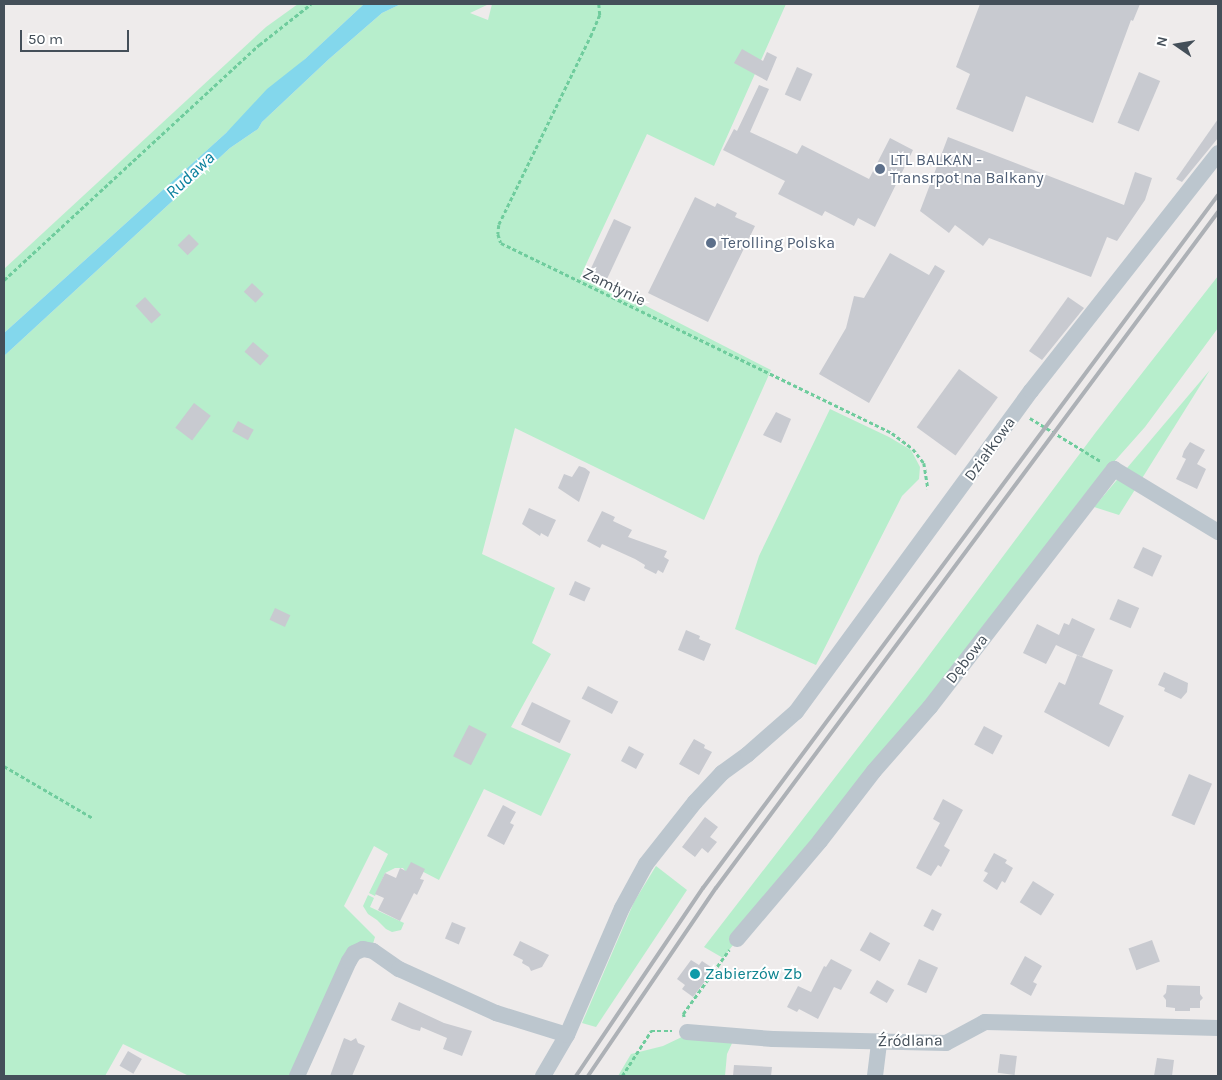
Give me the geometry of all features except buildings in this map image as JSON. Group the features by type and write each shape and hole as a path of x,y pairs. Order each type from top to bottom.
{"street":[{"name":"Działkowa","path":"544,1076 567,1035 622,908 646,864 695,802 722,772 761,743 796,712 1017,410 1218,153"},
{"path":"1114,470 1218,532"},
{"name":"Dębowa","path":"737,938 820,841 874,772 930,707 1114,470"},
{"path":"297,1076 349,961 354,953 363,949 373,951 399,969 478,1006 567,1035"},
{"name":"Źródlana","path":"688,1032 773,1039 946,1043 985,1022 1218,1028"},
{"path":"875,1076 879,1042"}],"path":[{"path":"4,280 252,52 311,4"},
{"name":"Zamłynie","path":"599,4 600,15 592,34 499,225 498,234 501,243 892,433 913,449 924,463 928,489"},
{"path":"1017,410 1114,470"},
{"path":"4,766 92,818"},
{"path":"622,1076 651,1031 688,1032 683,1014 737,938"}],"green space":[{"path":"298,4 364,4 226,133 4,333 4,269 266,27"},
{"path":"401,4 489,4 470,13 488,20 492,4 786,4 714,166 647,134 582,273 771,370 704,520 515,428 482,554 555,588 532,643 551,654 511,727 571,754 541,816 484,789 439,880 410,865 406,872 403,868 395,868 385,873 375,896 369,893 388,854 374,846 344,906 375,937 372,947 342,960 289,1076 189,1076 123,1044 105,1076 4,1076 4,356 230,148 258,129 262,122 329,59 382,13"},
{"path":"1218,276 1218,328 1145,427 1081,499 960,662 812,843 723,958 704,947 918,670 1096,432"},
{"path":"1210,370 1119,515 1094,507"},
{"path":"830,409 889,437 911,450 920,467 919,479 902,496 816,665 735,629 759,556"},
{"path":"656,866 687,890 596,1027 582,1023 634,902"},
{"path":"368,895 374,898 370,907 404,923 401,930 392,932 368,914 363,906"},
{"path":"686,1035 734,1039 727,1054 725,1076 618,1076 631,1054 663,1046"}],"water":[{"name":"Rudawa","path":"364,4 401,4 382,13 329,59 262,122 258,129 230,148 4,356 4,333 226,133 267,89 305,59"}],"railway":[{"path":"576,1076 703,888 1218,195"},
{"path":"588,1076 716,888 1218,212"}],"place":[{"name":"LTL BALKAN - Transrpot na Balkany","path":"880,169"},
{"name":"Terolling Polska","path":"711,243"},
{"name":"Zabierzów Zb","path":"695,974"}]}
